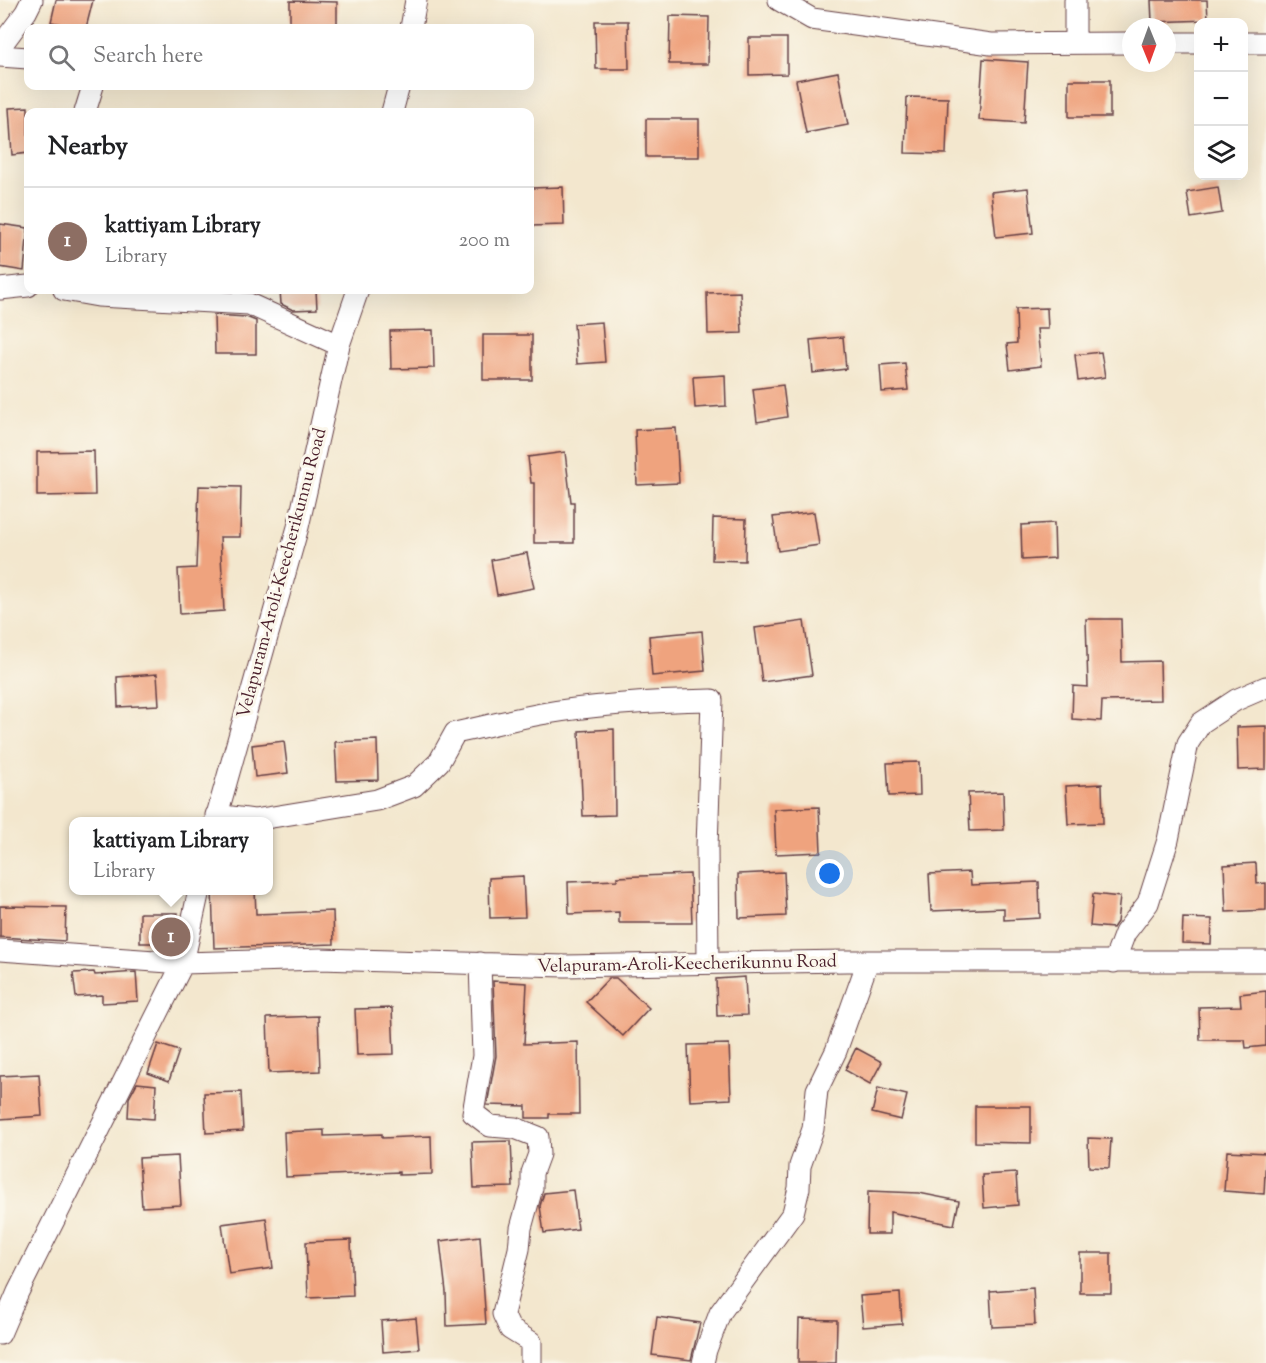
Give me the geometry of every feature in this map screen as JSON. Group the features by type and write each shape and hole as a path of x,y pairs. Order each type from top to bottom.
{"street":[{"path":"0,47 32,0"},
{"path":"412,24 416,0"},
{"path":"779,0 812,20 991,44 1122,43"},
{"path":"1075,0 1075,43"},
{"path":"1176,43 1194,43"},
{"path":"1248,43 1266,43"},
{"path":"0,56 24,58"},
{"path":"86,108 92,90"},
{"path":"393,108 398,90"},
{"path":"0,289 24,286"},
{"path":"86,294 249,304 339,345"},
{"name":"Velapuram-Aroli-Keecherikunnu Road","path":"215,817 297,527 339,345 357,294"},
{"path":"1114,962 1125,933 1148,903 1168,840 1188,742 1201,723 1236,700 1266,687"},
{"path":"272,817 377,800 414,786 439,762 455,733 507,724 540,714 658,701 712,700 707,847 708,963"},
{"path":"0,1334 18,1292 183,963 198,895"},
{"name":"Velapuram-Aroli-Keecherikunnu Road","path":"0,950 183,963 320,959 566,966 868,961 1266,961"},
{"path":"703,1363 705,1350 720,1313 793,1213 800,1166 813,1130 817,1090 836,1051 868,961"},
{"path":"480,963 483,1056 473,1113 490,1126 515,1128 538,1137 539,1154 532,1173 532,1188 503,1314 510,1329 531,1342 531,1363"}],"building":[{"path":"56,0 93,0 87,24 51,22"},
{"path":"1151,0 1207,0 1208,18 1176,21 1176,18 1152,18"},
{"path":"290,1 337,2 337,24 290,24"},
{"path":"670,16 709,17 708,64 669,64"},
{"path":"595,21 628,21 629,69 596,69"},
{"path":"749,38 787,38 787,74 749,75"},
{"path":"983,59 1028,62 1024,123 979,120"},
{"path":"838,72 848,125 806,133 796,80"},
{"path":"1069,80 1110,80 1110,117 1069,117"},
{"path":"907,97 948,98 946,154 905,153"},
{"path":"28,107 24,108 24,154 12,155 9,108"},
{"path":"646,119 699,119 699,157 646,157"},
{"path":"563,187 564,225 534,226 534,188"},
{"path":"1218,187 1222,213 1191,218 1187,192"},
{"path":"1028,188 1033,233 996,237 991,192"},
{"path":"0,224 24,227 24,271 0,267"},
{"path":"740,292 742,333 708,334 707,293"},
{"path":"280,294 316,294 317,309 293,310 281,304"},
{"path":"1047,308 1048,329 1037,329 1041,366 1010,370 1007,344 1017,343 1016,309"},
{"path":"214,315 246,317 256,321 256,354 215,354"},
{"path":"602,322 605,362 577,364 574,324"},
{"path":"433,330 434,368 391,369 390,331"},
{"path":"483,335 532,335 532,380 483,380"},
{"path":"843,337 846,369 813,373 810,340"},
{"path":"1101,352 1105,377 1078,381 1075,355"},
{"path":"905,363 908,390 882,392 880,365"},
{"path":"725,375 726,406 695,408 693,377"},
{"path":"783,385 787,417 757,422 753,389"},
{"path":"676,428 679,483 637,485 635,430"},
{"path":"94,451 95,495 37,496 37,452"},
{"path":"565,452 571,502 574,502 574,543 534,543 534,483 531,483 528,457"},
{"path":"199,486 241,487 240,537 220,537 224,611 180,614 178,569 196,568"},
{"path":"814,512 819,545 778,551 773,517"},
{"path":"713,518 746,519 745,561 712,560"},
{"path":"1054,523 1055,558 1022,560 1021,525"},
{"path":"527,553 534,588 497,595 491,560"},
{"path":"1086,619 1121,619 1122,662 1160,661 1161,700 1102,701 1101,721 1072,719 1073,686 1088,687"},
{"path":"804,621 812,675 762,682 755,628"},
{"path":"702,631 705,671 652,676 649,636"},
{"path":"157,674 159,705 118,707 117,677"},
{"path":"1266,726 1266,769 1238,770 1237,727"},
{"path":"614,729 615,815 583,816 579,731"},
{"path":"377,740 378,780 337,781 335,742"},
{"path":"284,741 288,773 255,777 252,745"},
{"path":"919,762 920,795 889,796 887,763"},
{"path":"1102,784 1103,823 1068,824 1066,786"},
{"path":"1003,792 1004,830 970,831 968,793"},
{"path":"819,807 821,852 776,854 774,809"},
{"path":"1256,863 1257,884 1266,883 1266,910 1226,912 1224,865"},
{"path":"784,872 786,916 739,918 738,874"},
{"path":"970,872 971,885 1039,882 1040,918 1004,920 1004,908 931,911 929,874"},
{"path":"690,874 692,923 619,923 619,912 569,914 568,882"},
{"path":"523,876 525,917 490,918 489,878"},
{"path":"1093,894 1120,897 1117,922 1113,928 1090,926"},
{"path":"212,895 255,895 256,914 333,911 334,944 214,948"},
{"path":"0,906 66,907 65,941 0,937"},
{"path":"140,913 178,913 174,943 140,943"},
{"path":"1183,918 1212,919 1211,944 1182,943"},
{"path":"94,972 95,975 136,972 138,1001 102,1003 102,995 76,997 73,973"},
{"path":"745,977 747,1015 717,1016 716,979"},
{"path":"609,978 616,978 649,1008 623,1036 586,1002"},
{"path":"493,981 527,983 524,1044 578,1042 579,1114 549,1114 549,1118 526,1118 526,1106 487,1105 496,1056"},
{"path":"1266,991 1266,1046 1246,1048 1245,1040 1200,1040 1199,1007 1241,1006 1240,994"},
{"path":"392,1008 394,1054 357,1055 355,1009"},
{"path":"318,1016 320,1071 269,1073 267,1018"},
{"path":"158,1044 179,1051 169,1081 148,1073"},
{"path":"729,1044 731,1099 690,1101 688,1045"},
{"path":"856,1048 882,1062 870,1084 845,1070"},
{"path":"39,1074 42,1116 0,1119 0,1076"},
{"path":"137,1083 156,1085 154,1119 128,1117 129,1098"},
{"path":"878,1088 907,1095 901,1120 872,1113"},
{"path":"241,1092 243,1131 206,1133 204,1093"},
{"path":"975,1106 1031,1106 1031,1143 975,1142"},
{"path":"324,1130 324,1136 382,1134 382,1138 431,1136 432,1174 399,1175 399,1172 286,1177 284,1132"},
{"path":"1088,1138 1111,1139 1109,1168 1089,1167"},
{"path":"511,1141 513,1187 474,1188 472,1142"},
{"path":"1227,1151 1266,1153 1264,1194 1224,1191"},
{"path":"178,1156 181,1205 142,1207 139,1158"},
{"path":"1016,1173 1018,1205 984,1208 982,1175"},
{"path":"573,1190 578,1229 544,1233 540,1206 544,1193"},
{"path":"868,1191 919,1193 959,1201 954,1225 890,1212 890,1234 867,1234"},
{"path":"266,1218 273,1268 229,1274 222,1224"},
{"path":"480,1236 486,1324 447,1326 440,1241"},
{"path":"351,1240 353,1296 308,1298 306,1242"},
{"path":"1080,1253 1111,1253 1111,1293 1080,1293"},
{"path":"1033,1288 1035,1325 992,1327 990,1291"},
{"path":"900,1293 902,1324 863,1327 860,1296"},
{"path":"657,1317 700,1323 691,1360 652,1355"},
{"path":"416,1318 419,1349 383,1352 381,1321"},
{"path":"799,1319 837,1320 836,1363 798,1363"}],"place":[{"name":"kattiyam Library","path":"171,937"}]}
